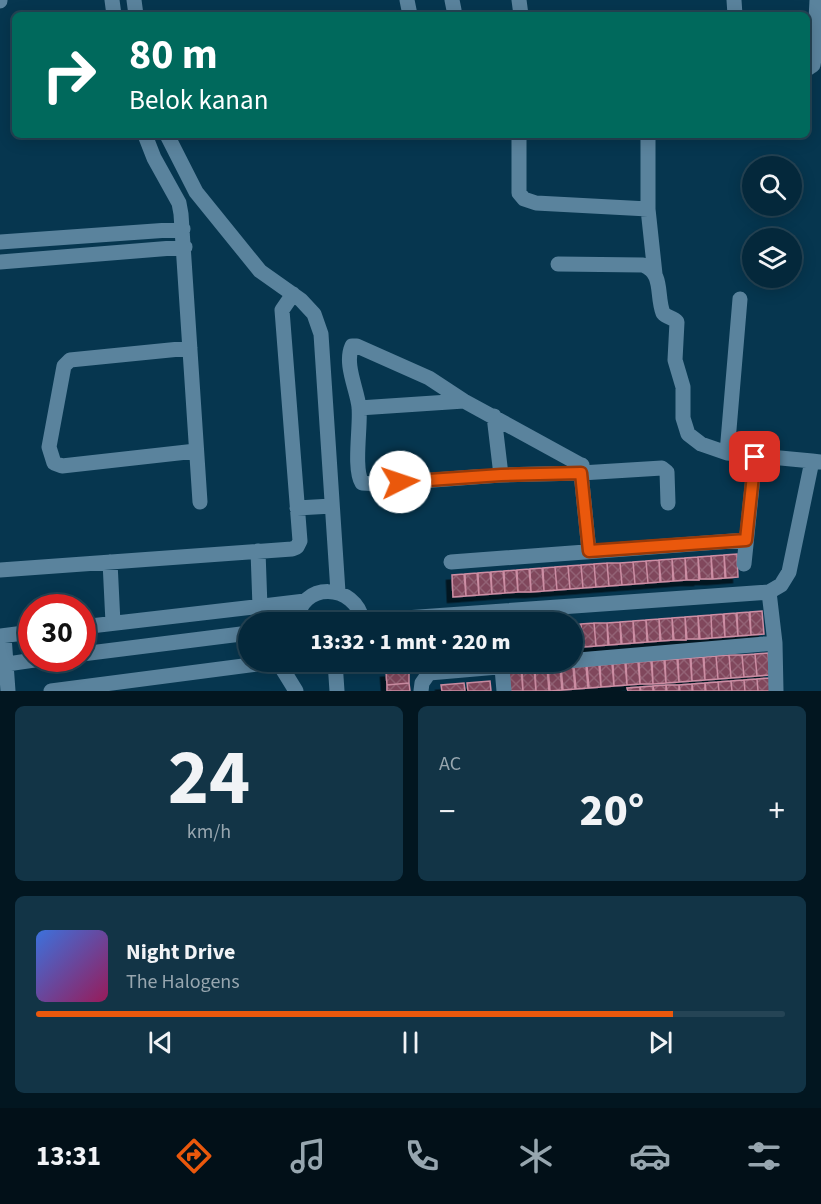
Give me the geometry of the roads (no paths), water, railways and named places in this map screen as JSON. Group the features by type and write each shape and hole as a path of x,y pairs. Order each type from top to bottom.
{"street":[{"path":"810,67 813,65 814,58 817,0"},
{"path":"146,138 154,158 179,203 183,229 200,502"},
{"path":"168,138 196,192 260,271 301,300 314,314 321,333 338,592"},
{"path":"519,138 519,193 524,199 536,203 648,208"},
{"path":"498,612 769,592 781,585 789,572 816,461 727,453 701,444 688,434 683,418 683,387 675,360 677,322 663,313 655,274 648,208 648,138"},
{"path":"0,242 183,229"},
{"path":"0,262 185,247"},
{"path":"558,264 643,265 651,268 655,274"},
{"path":"0,570 297,547 300,541 282,310 293,294"},
{"path":"727,453 740,299"},
{"path":"589,551 581,473 581,465 464,401 429,378 357,346 352,346 351,370 359,408 359,469 362,483 380,484 501,475 581,473 662,468 667,471 668,503"},
{"path":"190,348 73,359 65,363 49,447 54,463 62,466 196,452"},
{"path":"323,371 351,370"},
{"path":"359,408 464,401"},
{"path":"494,416 501,475"},
{"path":"744,564 755,457"},
{"path":"297,508 332,506"},
{"path":"452,562 746,540"},
{"path":"258,551 260,607"},
{"path":"110,562 113,623"},
{"path":"299,612 305,602 313,595 323,591 338,592 352,600 359,612"},
{"path":"769,592 775,643 776,691"},
{"path":"96,625 305,602"},
{"path":"8,691 3,664 2,636 18,634"},
{"path":"96,652 238,634"},
{"path":"583,661 775,643"},
{"path":"3,664 18,662"},
{"path":"51,691 258,664 280,665 296,691"},
{"path":"336,672 337,691"},
{"path":"421,691 422,683 429,673 444,672"},
{"path":"502,672 504,691"}]}
